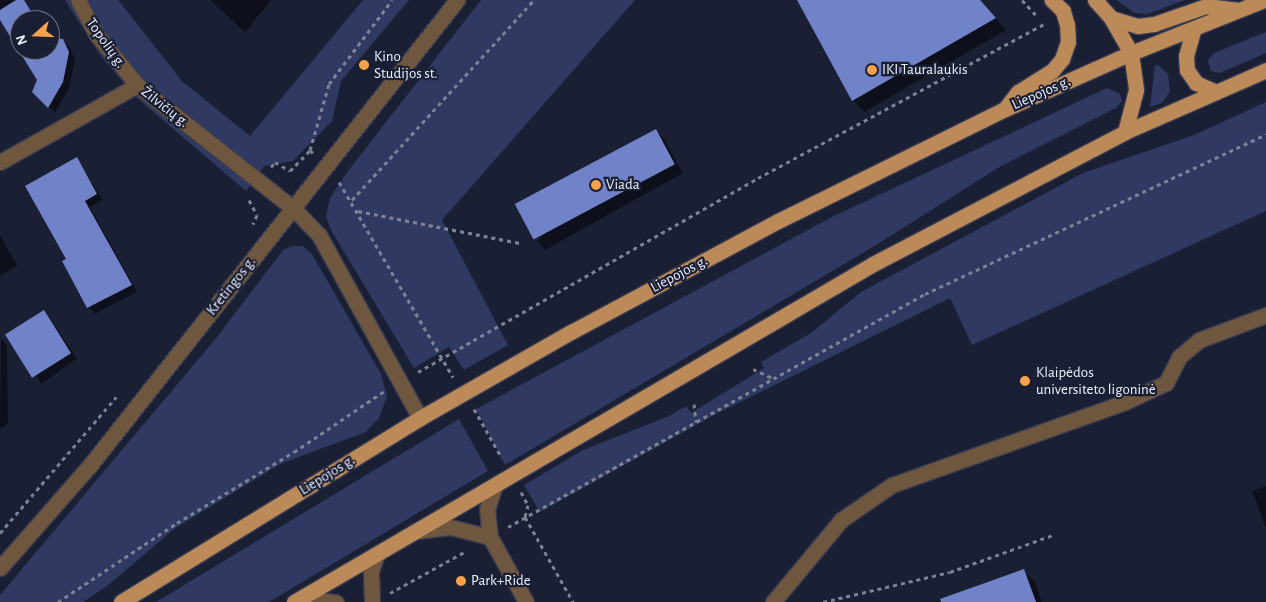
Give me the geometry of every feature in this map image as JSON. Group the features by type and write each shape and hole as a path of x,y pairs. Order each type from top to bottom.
{"main road":[{"path":"1005,109 1018,92 1052,71 1062,58 1068,42 1067,25 1063,11 1052,0"},
{"path":"1095,0 1111,18 1131,53 1136,90 1126,132"},
{"name":"Liepojos g.","path":"121,602 420,418 778,221 1005,109 1131,53 1264,0"},
{"path":"1111,18 1138,26 1154,24 1206,6 1238,11"},
{"path":"1194,28 1186,56 1188,70 1196,83 1216,92"},
{"path":"298,600 873,264 1126,132 1266,70"}],"street":[{"name":"Topolių g.","path":"78,0 96,35 137,85"},
{"name":"Kretingos g.","path":"0,568 91,464 458,0"},
{"name":"Žilvičių g.","path":"0,162 137,85 292,208 319,234 420,418"},
{"path":"773,602 841,520 892,485 1125,402 1166,383 1179,357 1199,340 1266,315"},
{"path":"496,485 487,509 490,538 526,602"},
{"path":"417,531 450,527 490,538"},
{"path":"377,600 371,571 378,554"},
{"path":"298,600 336,602"}],"path":[{"path":"310,150 328,84 392,0"},
{"path":"534,0 352,200 441,360 465,392 512,476 528,505 525,517 574,602"},
{"path":"58,602 400,381 441,360 758,178 1045,24 1022,0"},
{"path":"377,600 925,294 1266,134"},
{"path":"358,210 520,244"},
{"path":"753,369 772,379"},
{"path":"694,404 696,422"},
{"path":"823,602 950,572 1053,535"}],"shaded area":[{"path":"65,0 118,0 182,81 250,136 363,0 409,0 341,81 332,121 293,161 264,166 246,191 136,97 100,55"},
{"path":"481,0 635,0 442,220 508,345 464,370 449,347 414,368 332,232 326,217 330,198 348,171"},
{"path":"1116,0 1185,0 1148,14 1135,13"},
{"path":"1266,32 1266,53 1220,73 1211,71 1208,60 1214,53"},
{"path":"1158,65 1168,74 1170,92 1162,103 1150,107 1155,66"},
{"path":"1107,88 1120,94 1122,101 1116,108 1001,166 873,247 505,465 476,409 832,217"},
{"path":"1266,102 1266,211 972,345 950,298 712,416 540,512 524,485 583,450 669,416 686,406 691,413 764,368 761,362 811,333 861,292 1083,173 1194,135"},
{"path":"292,246 303,246 312,254 381,374 387,396 379,418 366,432 280,464 174,529 107,586 83,602 0,602 0,595 217,337 283,250"},
{"path":"459,419 488,471 269,602 156,602"}],"building":[{"path":"16,0 24,0 30,10 10,10 10,36 0,20 0,10"},
{"name":"IKI Tauralaukis","path":"797,0 980,0 996,18 852,101"},
{"path":"60,39 63,39 69,52 63,82 48,108 32,92 37,80 25,60 60,60"},
{"name":"Viada","path":"656,129 675,164 534,239 515,204"},
{"path":"77,157 97,194 85,201 132,285 87,308 62,261 66,259 25,186"},
{"path":"44,310 71,353 32,378 5,334"},
{"path":"1024,569 1036,602 941,602 940,599"}],"place":[{"name":"Kino Studijos st.","path":"364,65"},
{"name":"IKI Tauralaukis","path":"872,70"},
{"name":"Viada","path":"596,185"},
{"name":"Klaipėdos universiteto ligoninė","path":"1025,381"},
{"name":"Park+Ride","path":"461,581"}]}
